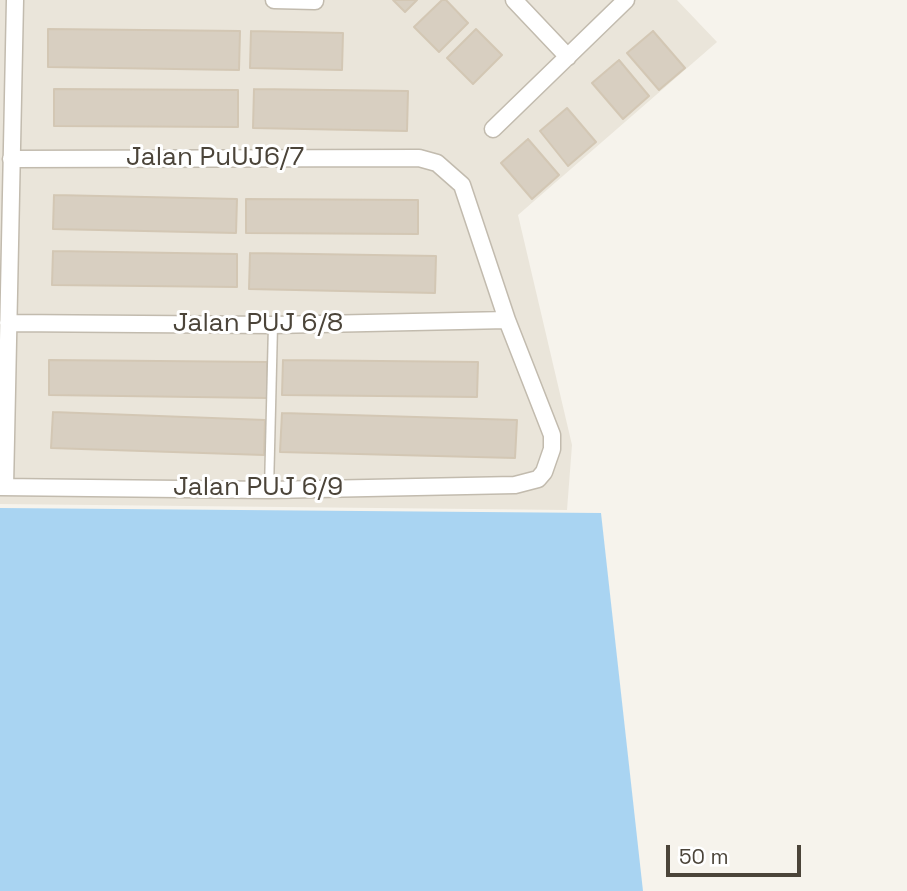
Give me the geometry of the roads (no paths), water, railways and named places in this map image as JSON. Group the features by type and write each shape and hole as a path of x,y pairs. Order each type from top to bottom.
{"street":[{"path":"2,486 8,323 5,238 11,159 15,0"},
{"path":"274,0 315,1"},
{"path":"514,0 568,57"},
{"path":"493,129 626,0"},
{"name":"Jalan PuUJ6/7","path":"11,159 419,158 437,163 461,185 508,320"},
{"name":"Jalan PUJ 6/8","path":"8,323 273,325 508,320"},
{"name":"Jalan PUJ 6/9","path":"2,486 269,489 527,484 544,472 552,435 508,320"}],"lane":[{"path":"269,489 273,325"}],"water":[{"path":"0,508 601,513 643,891 0,891"}]}
